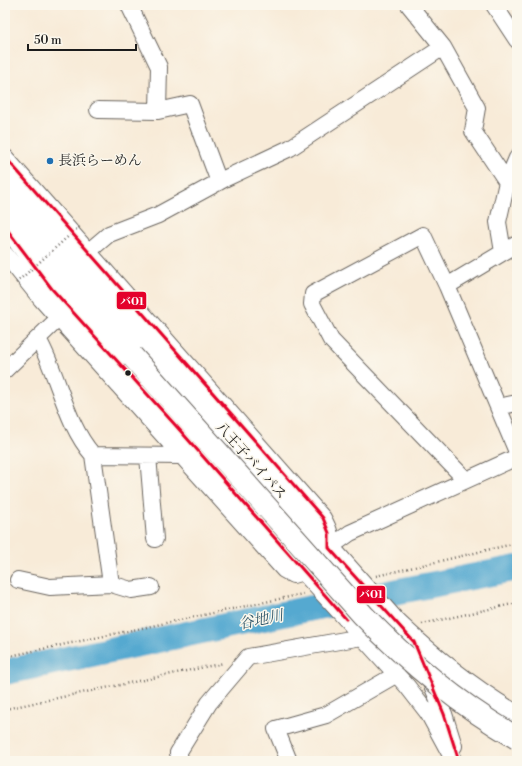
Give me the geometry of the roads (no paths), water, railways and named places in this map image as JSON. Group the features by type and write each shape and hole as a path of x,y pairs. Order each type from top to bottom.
{"highway":[{"name":"八王子バイパス","path":"5,184 404,632 465,682 517,717"},
{"name":"八王子バイパス","path":"5,214 384,637 448,692 517,738"}],"street":[{"path":"129,5 160,67 158,111"},
{"path":"409,5 443,47 477,108 473,131 507,182"},
{"path":"494,5 517,40"},
{"path":"89,251 109,234 158,215 219,182 290,148 443,47"},
{"path":"98,110 158,111 190,104 219,182"},
{"path":"5,157 323,518 329,529 331,540 329,548"},
{"path":"502,252 498,222 507,182 517,158"},
{"path":"5,227 47,294 59,318 284,570 293,575 303,572 329,548 350,533 517,457"},
{"path":"466,480 331,340 312,304 313,294 423,235 448,286 517,452"},
{"path":"448,286 517,244"},
{"path":"5,254 47,294 177,427 319,590 397,674 428,713 454,761"},
{"path":"5,370 59,318"},
{"path":"38,339 49,358 66,405 81,438 93,455 111,584"},
{"path":"498,407 517,403"},
{"path":"93,455 183,456"},
{"path":"148,456 155,539"},
{"path":"18,580 50,587 111,584 131,590 151,587"},
{"path":"404,632 444,714 459,761"},
{"path":"181,761 178,753 209,703 248,657 360,635"},
{"path":"289,761 276,729 326,716 397,674"}],"waterway":[{"name":"谷地川","path":"5,672 307,609 517,568"}],"place":[{"name":"長浜らーめん","path":"50,161"}]}
